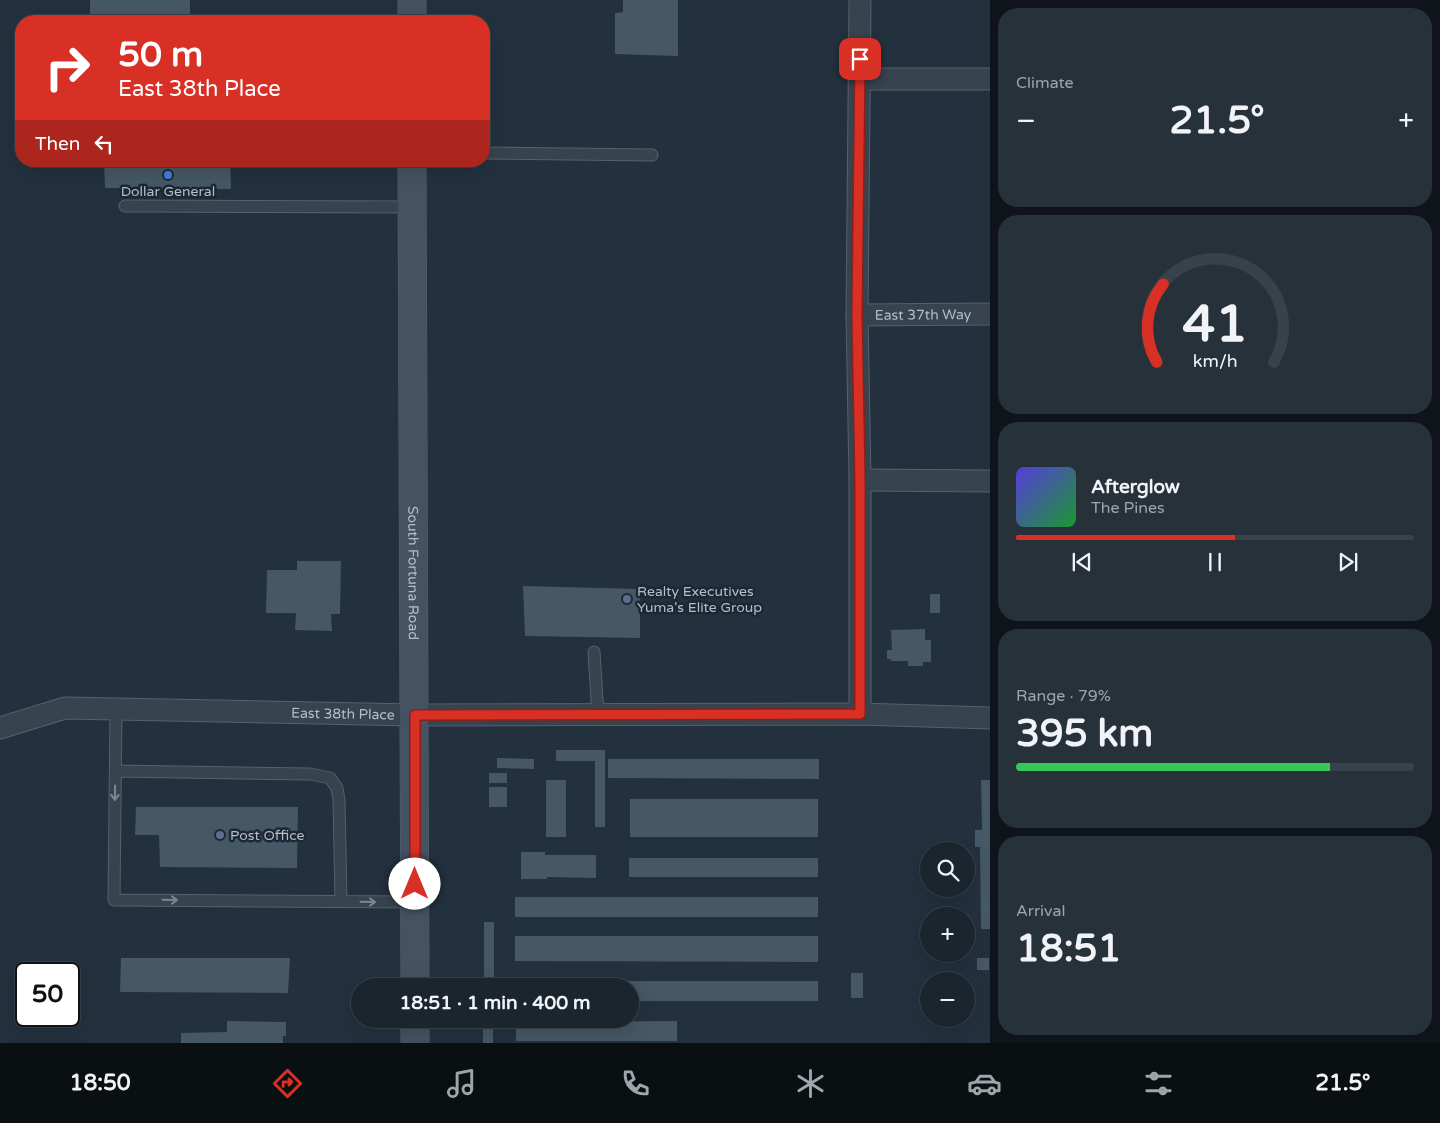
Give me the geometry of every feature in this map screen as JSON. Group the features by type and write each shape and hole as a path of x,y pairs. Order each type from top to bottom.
{"main road":[{"path":"412,0 412,15"},
{"name":"South Fortuna Road","path":"412,167 415,978"},
{"path":"415,1028 415,1043"}],"street":[{"path":"860,0 857,315 860,480 860,714"},
{"path":"860,79 990,79"},
{"name":"East 37th Way","path":"857,315 990,314"},
{"path":"860,480 990,481"},
{"name":"East 38th Place","path":"0,728 65,708 415,715 860,714 990,718"}],"lane":[{"path":"490,153 652,155"},
{"path":"125,206 413,207"},
{"path":"594,652 598,715"},
{"path":"116,710 114,900 415,902"},
{"path":"116,771 310,774 330,778 337,788 339,800 341,902"}],"building":[{"path":"90,0 190,0 190,15 90,15"},
{"path":"623,0 678,0 678,56 615,54 615,13 623,12"},
{"name":"Dollar General","path":"104,167 230,167 231,189 105,188"},
{"path":"297,561 341,561 340,614 331,614 332,631 295,630 296,613 266,613 267,570 297,570"},
{"path":"523,586 640,589 640,638 525,636"},
{"path":"930,594 940,594 940,613 930,613"},
{"path":"925,629 925,640 931,640 931,662 923,662 923,666 908,666 908,661 891,661 891,659 887,659 887,650 892,650 891,630"},
{"path":"556,750 605,750 605,827 595,827 595,761 556,761"},
{"path":"497,758 534,759 534,769 497,768"},
{"path":"608,759 819,759 819,779 608,778"},
{"path":"489,773 507,773 507,783 489,783"},
{"path":"546,780 566,780 566,837 546,837"},
{"path":"981,780 990,780 990,929 981,929 980,847 975,847 975,830 982,830"},
{"path":"489,787 507,787 507,807 489,807"},
{"path":"630,799 818,799 818,837 630,837"},
{"path":"136,807 298,807 297,868 160,867 159,835 135,835"},
{"path":"521,852 545,852 545,855 596,855 596,878 547,877 547,879 521,879"},
{"path":"629,858 818,858 818,877 629,877"},
{"path":"515,897 818,897 818,917 515,917"},
{"path":"484,922 494,922 494,978 484,978"},
{"path":"515,936 818,936 818,962 515,961"},
{"path":"121,958 290,958 288,993 120,992"},
{"path":"977,958 989,958 989,970 977,970"},
{"path":"851,973 863,973 863,998 851,998"},
{"path":"639,981 818,981 818,1001 639,1001"},
{"path":"227,1021 286,1022 286,1036 283,1036 283,1043 181,1043 181,1033 227,1032"},
{"path":"639,1021 677,1021 677,1041 516,1041 516,1028 639,1028"},
{"path":"483,1028 493,1028 493,1043 483,1043"}],"place":[{"name":"Dollar General","path":"168,175"},
{"name":"Realty Executives Yuma's Elite Group","path":"627,599"},
{"name":"Post Office","path":"220,835"}],"route":[{"path":"415,884 415,715 860,714 860,480 857,315 860,59"}]}
